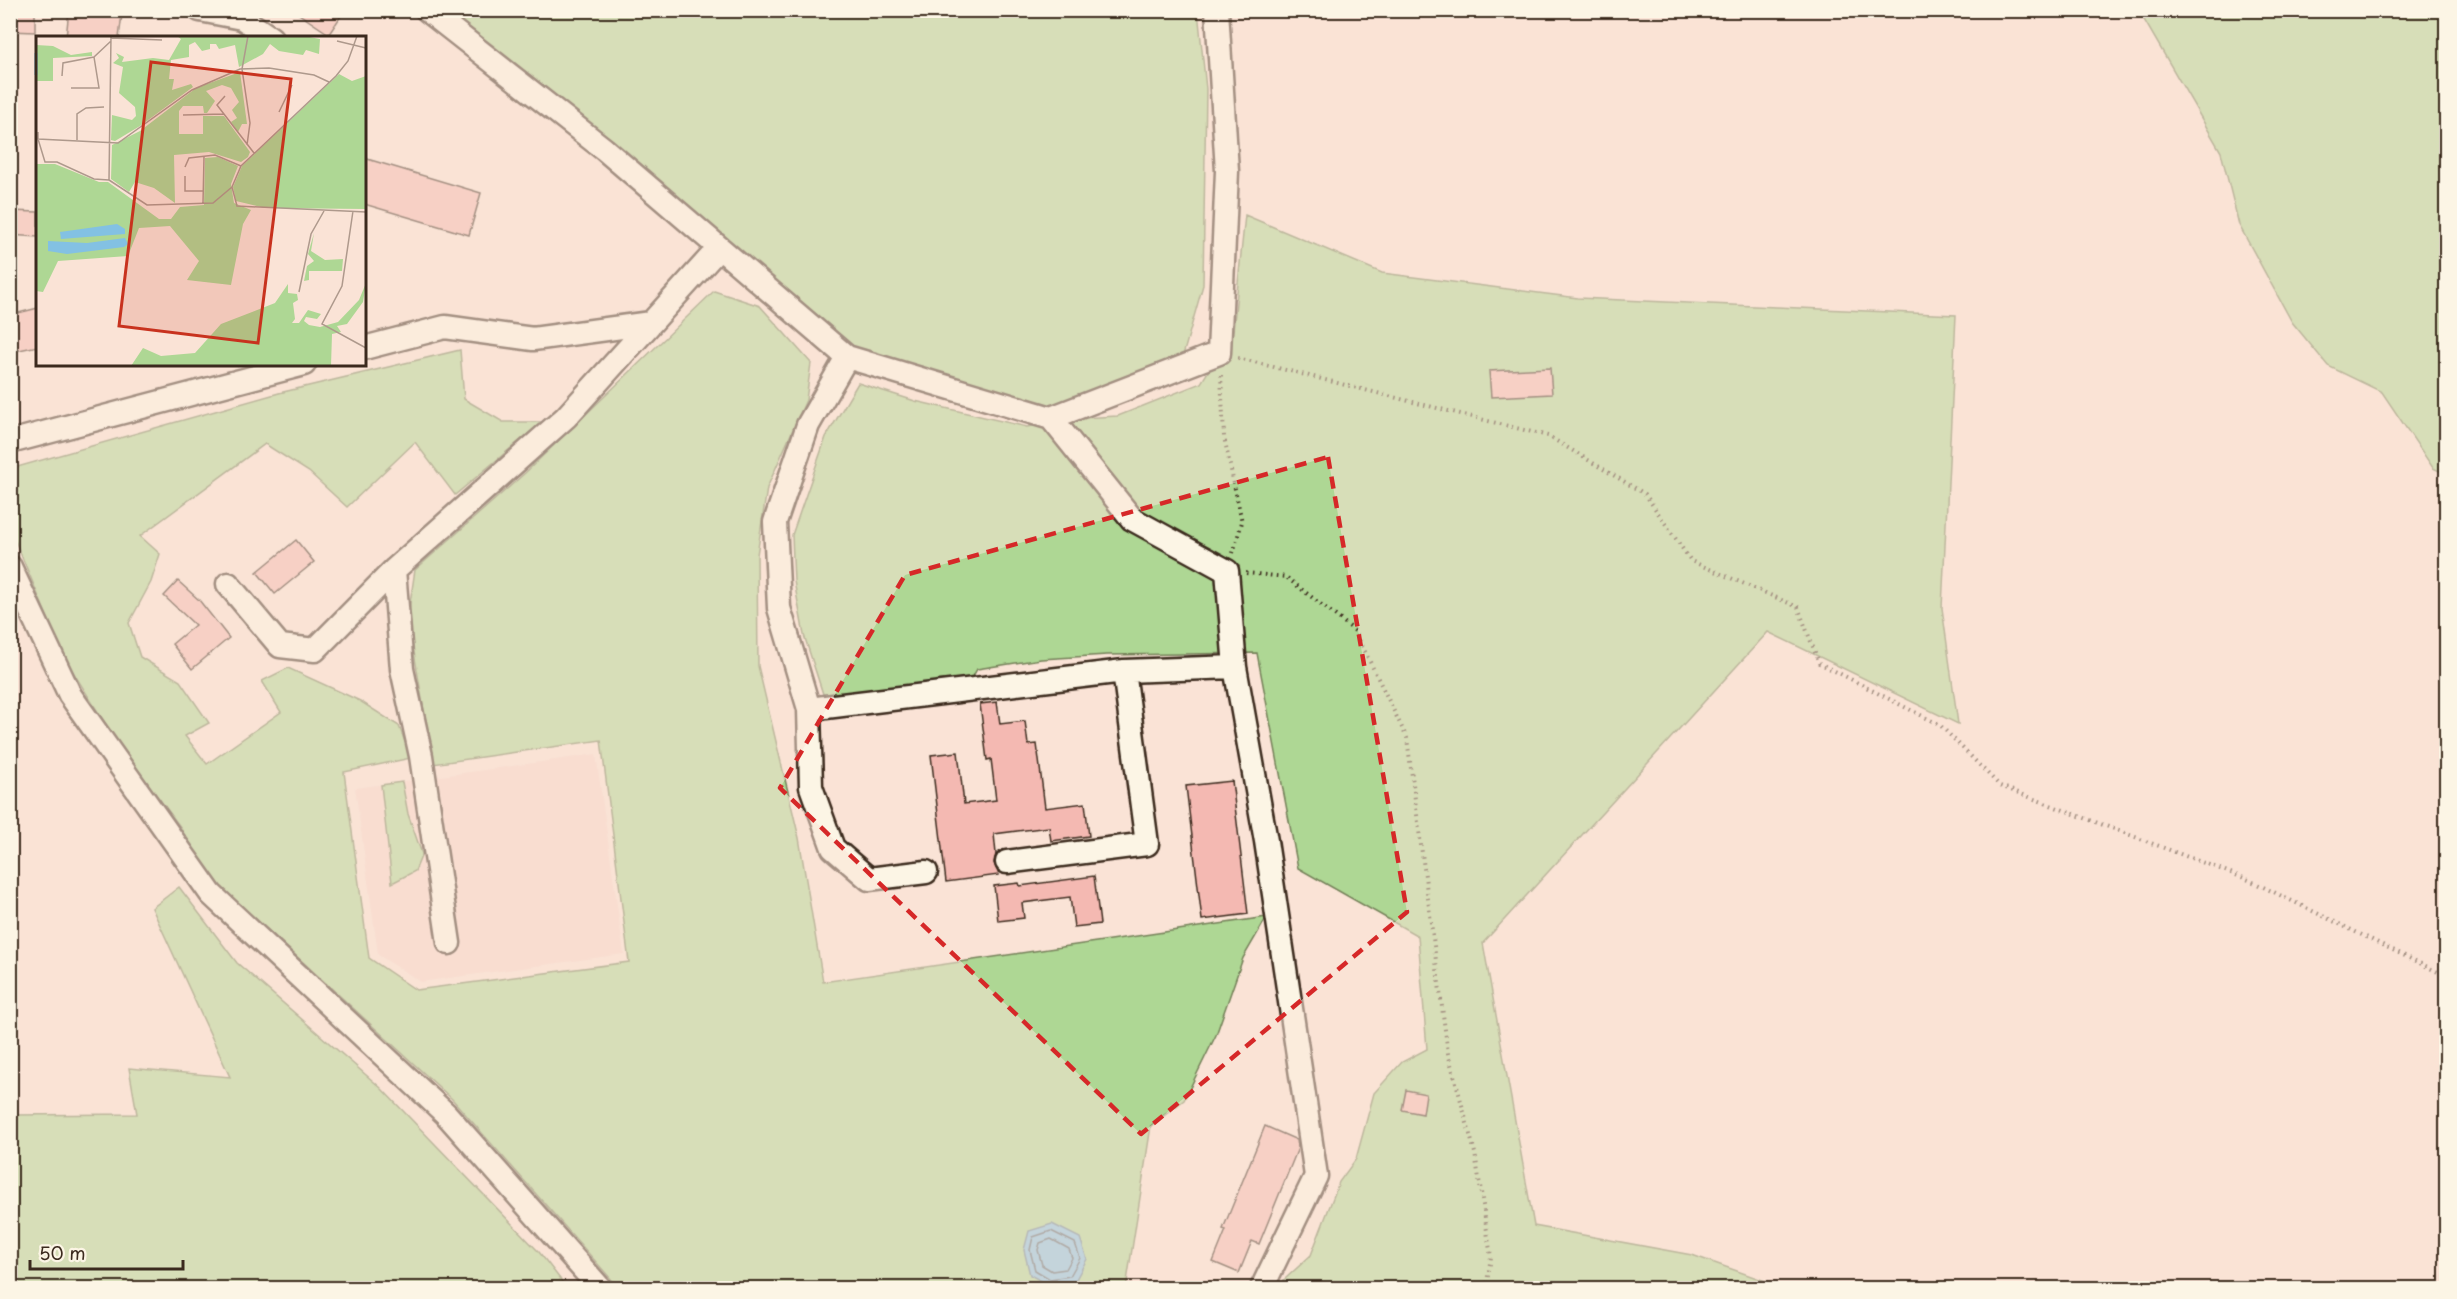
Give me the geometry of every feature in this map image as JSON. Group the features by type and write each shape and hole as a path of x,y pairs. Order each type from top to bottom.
{"street":[{"path":"200,10 245,14 270,36"},
{"path":"427,10 604,149 847,357 1051,418 1132,519 1227,571 1235,667 1266,841 1316,1176 1262,1288"},
{"path":"1051,418 1219,354 1227,171 1217,10"},
{"path":"228,584 280,646 315,650 394,570 566,417 719,248"},
{"path":"366,347 445,327 533,339 651,323"},
{"path":"847,357 808,425 775,522 778,608 809,709 812,788 833,848 869,879 926,872"},
{"path":"10,442 296,366"},
{"path":"10,567 70,695 211,894 446,1114 600,1288"},
{"path":"394,570 402,669 421,756 449,943"},
{"path":"809,709 1124,671 1235,667"},
{"path":"1007,862 1147,844 1124,671"}],"path":[{"path":"1486,1288 1491,1257 1475,1153 1448,1053 1407,738 1355,632 1286,577 1227,571 1242,522 1224,437 1219,354 1548,436 1645,494 1691,561 1798,608 1819,663 1940,725 2000,786 2249,880 2446,976"}],"highlighted area":[{"path":"1328,457 1407,912 1141,1134 780,788 905,575"}],"shaded area":[{"path":"596,754 624,954 421,982 378,955 355,788"}],"green space":[{"path":"445,11 1198,11 1206,89 1203,285 1182,359 1049,408 852,350"},
{"path":"2139,11 2446,11 2446,474 2433,468 2382,392 2328,366 2292,322 2239,225 2221,152"},
{"path":"1245,215 1382,273 1578,298 1956,315 1942,608 1958,724 1768,632 1483,943 1534,1226 1692,1255 1785,1288 1281,1288 1284,1280 1311,1255 1339,1182 1356,1159 1374,1093 1402,1062 1427,1049 1418,936 1298,868 1257,653 1107,655 1041,659 977,669 971,680 860,696 823,694 804,635 794,581 792,535 826,437 858,383 915,401 1027,427 1081,418 1118,416 1201,383 1233,332"},
{"path":"714,291 760,306 811,363 806,400 767,488 757,555 758,666 799,838 823,982 1267,917 1243,958 1216,1035 1184,1100 1151,1126 1126,1288 619,1288 452,1099 268,930 189,862 181,828 115,739 66,661 11,531 10,469 279,393 460,350 464,399 503,422 542,422 455,495 415,442 347,507 309,472 265,444 140,536 160,554 151,582 129,623 140,657 180,681 209,723 185,736 207,764 281,712 262,681 288,668 360,701 399,726 411,758 344,772 369,958 416,990 629,962 601,740 433,764 408,617 415,570 525,473"},
{"path":"402,782 408,814 422,854 415,871 392,883 381,785"},
{"path":"179,887 237,963 381,1088 539,1252 567,1288 11,1288 11,1115 137,1114 129,1068 230,1077 152,908"}],"water":[{"path":"1052,1224 1080,1238 1087,1259 1075,1281 1049,1285 1030,1275 1024,1250 1029,1231"}],"building":[{"path":"10,10 35,10 35,32 10,31"},
{"path":"69,10 98,10 122,14 119,36 66,36"},
{"path":"293,10 345,10 329,34"},
{"path":"366,159 481,193 469,235 366,205"},
{"path":"10,211 36,212 36,237 10,235"},
{"path":"36,308 36,346 10,352 10,315"},
{"path":"1550,368 1552,394 1491,397 1489,371"},
{"path":"296,540 314,562 275,594 257,572"},
{"path":"178,581 199,600 229,638 192,669 172,644 195,625 164,596"},
{"path":"997,702 1000,724 1025,721 1028,745 1037,744 1045,808 1085,803 1089,836 1051,841 1049,827 994,834 996,854 994,863 999,875 946,882 931,755 958,752 964,804 996,800 991,759 987,760 980,704"},
{"path":"1232,781 1248,914 1202,920 1186,786"},
{"path":"1094,876 1100,924 1074,927 1070,897 1022,903 1024,918 998,921 994,886 1019,883 1020,886"},
{"path":"1406,1090 1426,1094 1423,1114 1402,1110"},
{"path":"1265,1126 1297,1140 1298,1148 1259,1244 1252,1241 1239,1273 1213,1262 1226,1230 1223,1229"}]}
